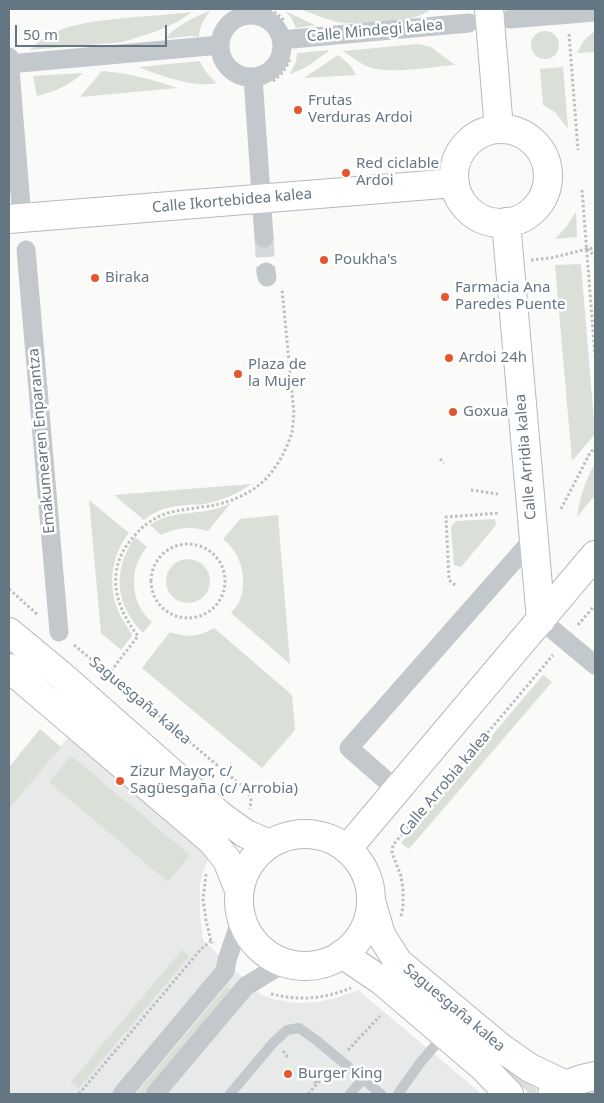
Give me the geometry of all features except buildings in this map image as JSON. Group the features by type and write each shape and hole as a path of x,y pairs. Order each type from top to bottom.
{"street":[{"path":"248,12 273,24 281,40 282,50 278,61 271,70 262,75 241,76 225,64 221,55 221,36 225,28 248,12"},
{"name":"Calle Mindegi kalea","path":"281,40 489,17 595,12"},
{"path":"489,17 499,129"},
{"path":"9,64 220,45"},
{"path":"9,58 16,219"},
{"path":"253,76 264,238"},
{"path":"499,129 517,132 532,141 543,155 548,172 545,190 537,206 523,217 506,222 492,222 473,213 463,203 456,190 454,174 456,164 465,146 480,134 499,129"},
{"name":"Calle Ikortebidea kalea","path":"16,219 455,183"},
{"name":"Calle Arridia kalea","path":"506,222 541,620"},
{"name":"Emakumearen Enparantza","path":"26,250 59,632"},
{"path":"397,790 349,748 533,539"},
{"path":"347,849 595,555"},
{"path":"541,620 595,666"},
{"name":"Saguesgaña kalea","path":"9,632 62,676 221,816 246,834 270,844"},
{"path":"9,668 212,841 227,860 239,890"},
{"path":"310,834 332,840 347,849 366,873 372,904 368,923 352,948 331,962 308,967 284,963 262,951 246,930 241,919 239,904 239,890 242,878 256,855 270,844 287,836 310,834"},
{"name":"Saguesgaña kalea","path":"372,904 381,935 398,962 500,1047 559,1090"},
{"path":"122,1094 225,971 241,919"},
{"name":"Saguesgaña kalea","path":"342,954 382,981 483,1067 509,1094"},
{"path":"155,1094 246,986 284,963"},
{"path":"559,1090 580,1079 595,1076"}],"lane":[{"path":"230,1094 273,1043 287,1030 299,1028 381,1094"},
{"path":"398,1094 444,1034"},
{"path":"350,1094 363,1079"}],"path":[{"path":"568,14 578,150"},
{"path":"582,190 595,356"},
{"path":"528,260 551,258 595,248"},
{"path":"587,249 595,256"},
{"path":"108,674 138,636 122,612 117,592 116,571 128,542 148,523 163,515 189,508 215,505 239,498 256,488 282,456 292,431 294,413 272,278"},
{"path":"561,508 595,447"},
{"path":"440,459 444,462"},
{"path":"471,490 498,494"},
{"path":"456,585 450,580 446,517 500,513"},
{"path":"184,544 206,548 222,566 225,577 224,589 220,600 203,615 192,618 170,614 154,596 151,585 152,573 156,562 173,547 184,544"},
{"name":"Saguesgaña kalea","path":"9,589 248,792 250,809 246,815"},
{"path":"576,627 595,605"},
{"name":"Calle Arrobia kalea","path":"400,923 403,907 403,889 401,876 392,853 394,845 554,655"},
{"path":"78,1094 211,940 203,899 207,870"},
{"path":"270,993 284,997 307,998 328,996 358,986"},
{"path":"273,1043 289,1059"},
{"path":"283,1051 290,1046"},
{"path":"322,1064 330,1070"},
{"path":"311,1078 317,1084"}],"shaded area":[{"path":"299,9 431,9 422,15 411,18 370,23 344,23 332,21"},
{"path":"210,11 201,26 199,37 190,36 165,39 186,22"},
{"path":"285,11 315,25 296,28 291,17"},
{"path":"192,12 179,21 157,31 123,42 30,50 52,34 79,24"},
{"path":"545,31 555,35 559,45 555,55 545,59 535,55 531,45 535,35"},
{"path":"595,31 595,52 577,53 584,40"},
{"path":"418,44 431,47 455,65 409,70 375,69 366,66 343,51"},
{"path":"330,50 308,66 289,75 296,62 297,53"},
{"path":"338,55 350,65 356,75 304,78"},
{"path":"200,61 203,68 217,83 188,83 139,67"},
{"path":"563,67 568,129 555,112 543,105 540,69"},
{"path":"102,71 140,77 177,88 80,97"},
{"path":"83,73 62,87 37,96 33,76"},
{"path":"576,212 577,237 555,239 566,227"},
{"path":"581,264 595,434 572,461 555,265"},
{"path":"595,464 595,495 577,517 583,489"},
{"path":"251,484 222,499 204,504 170,507 154,513 144,520 114,495"},
{"path":"89,500 129,533 114,563 112,585 117,607 132,636 121,650 101,633"},
{"path":"231,503 208,531 184,528 161,535 150,525 169,516 211,510"},
{"path":"278,515 290,664 231,613 241,596 243,578 242,569 235,552 223,539 240,519"},
{"path":"495,519 496,525 461,567 454,565 451,527 456,521"},
{"path":"135,537 147,547 141,556 134,575 134,586 139,606 152,622 143,633 127,611 120,587 123,562"},
{"path":"184,559 192,559 204,565 210,581 204,597 192,603 184,603 172,597 166,585 166,577 172,565"},
{"path":"214,628 292,695 295,730 262,768 142,668 170,632 192,636"},
{"path":"543,675 552,682 409,849 401,843"},
{"path":"40,729 61,747 9,809 9,767"},
{"path":"71,734 211,853 200,884 200,915 203,940 260,994 273,999 295,1003 318,1002 358,990 481,1094 9,1094 9,809"},
{"path":"71,756 190,855 168,882 49,782"},
{"path":"182,950 189,956 79,1088 71,1082"},
{"path":"227,986 231,990 143,1094 136,1094"},
{"path":"500,1060 530,1085 538,1089 534,1094 528,1094 526,1090 496,1065"}],"tunnel":[{"path":"264,238 266,272"}],"place":[{"name":"Frutas Verduras Ardoi","path":"298,110"},
{"name":"Red ciclable Ardoi","path":"346,173"},
{"name":"Poukha's","path":"324,260"},
{"name":"Biraka","path":"95,278"},
{"name":"Farmacia Ana Paredes Puente","path":"445,297"},
{"name":"Ardoi 24h","path":"449,358"},
{"name":"Plaza de la Mujer","path":"238,374"},
{"name":"Goxua","path":"453,412"},
{"name":"Zizur Mayor, c/ Sagüesgaña (c/ Arrobia)","path":"120,781"},
{"name":"Burger King","path":"288,1074"}]}
